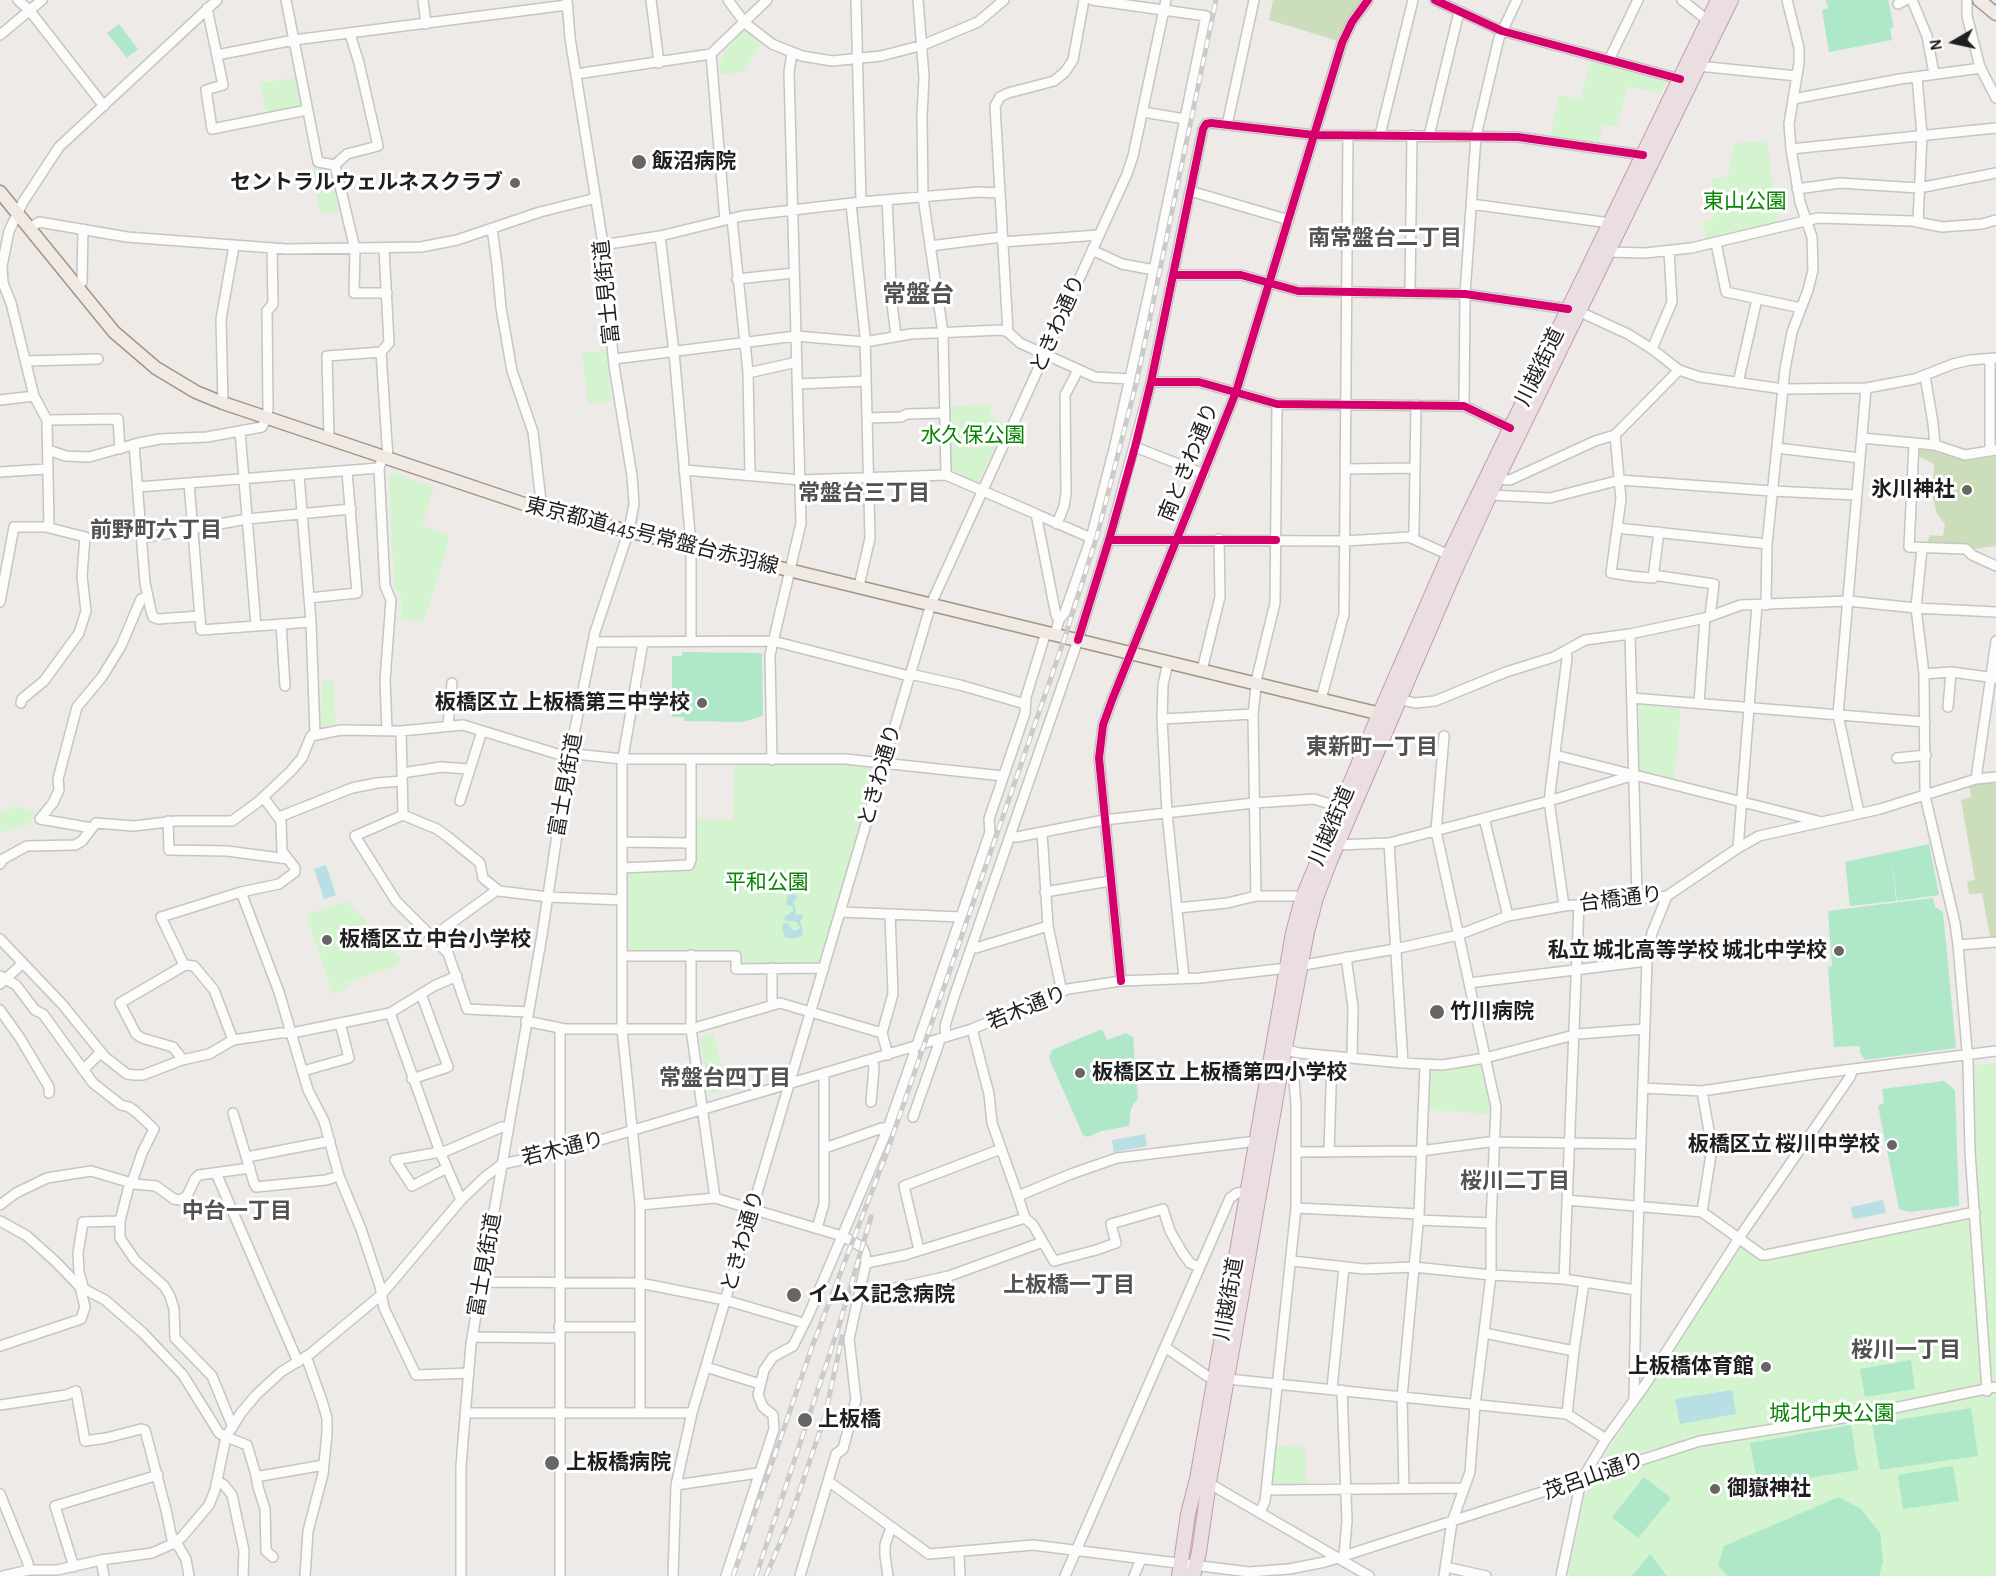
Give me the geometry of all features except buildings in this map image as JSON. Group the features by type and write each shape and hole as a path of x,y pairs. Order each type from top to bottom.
{"highway":[{"name":"川越街道","path":"1394,698 1449,555 1510,428 1609,252 1698,66 1718,0"},
{"name":"川越街道","path":"1254,1193 1257,1142 1279,1049 1294,967 1302,899 1340,807 1453,575 1574,311 1610,223 1680,79 1712,24 1731,0"},
{"name":"川越街道","path":"1294,967 1316,898 1386,715"},
{"name":"川越街道","path":"1195,1570 1203,1480 1254,1193 1281,1069 1279,1049"},
{"name":"川越街道","path":"1180,1569 1188,1514 1203,1480"}],"main road":[{"path":"1978,0 1996,14"},
{"name":"東京都道445号常盤台赤羽線","path":"0,192 31,227 114,332 142,357 176,381 223,403 329,438 383,461 542,510 1386,715"}],"street":[{"path":"18,0 30,11 104,106"},
{"path":"0,35 42,0"},
{"path":"0,305 5,302 2,266 3,241 12,221 59,147 218,0"},
{"path":"286,0 318,162 335,165"},
{"path":"423,0 426,24"},
{"path":"651,0 659,63"},
{"path":"728,0 746,22 772,44 792,53 832,61 923,43 978,22 1004,0"},
{"path":"734,0 746,22 774,40 802,52 832,57 858,57"},
{"path":"576,74 711,54 768,0"},
{"path":"856,0 861,202"},
{"path":"918,0 923,43 923,197 942,333 946,475"},
{"path":"923,43 970,21 997,0"},
{"path":"1008,332 995,106 1000,97 1008,93 1054,81 1065,72 1073,60 1084,0"},
{"path":"726,1576 774,1429 773,1415 763,1407 760,1400 760,1384 773,1357 794,1346 888,1128 990,832 989,819 1025,713 1026,697 1050,633 1065,612 1091,538 1130,379 1206,16 1165,5 1092,0"},
{"path":"1227,125 1254,0"},
{"name":"南ときわ通り","path":"1120,981 1104,820 1099,758 1100,741 1112,700 1236,392 1346,33 1368,0"},
{"path":"1380,135 1413,0"},
{"path":"1436,0 1502,31 1680,79"},
{"path":"1464,406 1465,294 1476,136 1502,31 1517,0"},
{"path":"1609,60 1638,0"},
{"path":"1682,0 1712,24"},
{"path":"1738,848 1749,708 1762,605 1788,345 1813,270 1812,237 1804,221 1791,149 1790,124 1799,48 1788,0"},
{"path":"1912,0 1927,36 1934,74"},
{"path":"1967,0 1967,16 1981,68 1996,98"},
{"path":"217,55 294,40 426,24 567,3"},
{"name":"富士見街道","path":"461,1576 461,1466 472,1337 570,756 593,642 629,530 634,504 632,476 614,359 596,198 567,3"},
{"name":"ときわ通り","path":"673,1576 676,1485 692,1413 931,604 1133,156 1165,5"},
{"path":"207,8 223,85 206,90 212,129 308,110"},
{"path":"1429,136 1459,12"},
{"path":"335,165 347,153 378,146 350,34"},
{"path":"772,760 770,655 801,523 789,72 792,53"},
{"path":"711,54 728,220 748,373 750,475"},
{"path":"1698,66 1797,76"},
{"path":"1793,99 1981,68"},
{"path":"1917,77 1922,135 1918,222"},
{"path":"1143,112 1185,119"},
{"path":"913,1117 1078,640 1109,540 1151,382 1203,129 1206,124 1314,135 1518,137 1643,155"},
{"path":"1791,149 1996,128"},
{"path":"1321,699 1344,614 1348,135"},
{"path":"1410,293 1412,135"},
{"path":"335,165 355,249 354,293 387,293"},
{"path":"1797,189 1840,183 1919,188 1996,173"},
{"path":"1190,191 1289,220"},
{"path":"602,244 660,236 742,216 861,202 978,192 999,193"},
{"path":"31,227 39,222 127,237 234,246 384,249 431,246 540,212 596,198"},
{"path":"887,200 892,304 896,336"},
{"path":"850,204 865,342 870,538 859,586"},
{"path":"1471,204 1610,223"},
{"path":"1609,252 1669,251 1716,243 1818,218 1918,222 1942,227 1983,224 1996,220"},
{"path":"492,228 501,308 512,370 533,432 542,510"},
{"path":"78,286 82,282 83,229"},
{"path":"930,246 1099,235"},
{"path":"660,236 674,352 691,545 691,641"},
{"path":"1716,243 1726,292 1801,308"},
{"path":"223,403 221,319 234,246"},
{"path":"48,450 78,457 98,455 160,439 207,437 262,427 267,417 267,311 273,304 272,248"},
{"path":"329,438 327,356 381,352 389,344 384,249"},
{"path":"1092,250 1122,264 1154,270"},
{"path":"1652,349 1672,302 1669,251"},
{"path":"737,279 794,273"},
{"path":"1173,275 1241,275 1298,291 1465,294 1574,311 1628,334 1679,370 1700,377 1783,389 1866,388 1925,376 1953,364 1993,358 1993,451 1965,455 1935,445 1862,438"},
{"path":"3,283 11,303 34,396 47,420 46,469 49,528"},
{"path":"1738,383 1757,299"},
{"path":"614,359 796,336 865,342 911,334 1001,330 1008,332 1020,343 1078,370 1104,379 1130,379"},
{"path":"381,352 385,586 391,600 385,680 387,730"},
{"path":"26,361 98,359"},
{"path":"748,373 797,363"},
{"path":"1057,524 1066,493 1065,395 1078,370"},
{"path":"1497,479 1510,480 1595,441 1615,435 1679,370"},
{"path":"1925,376 1934,423 1935,445"},
{"path":"798,384 866,381"},
{"path":"1151,382 1199,382 1277,404 1464,406 1510,428"},
{"path":"1859,813 1838,715 1866,388"},
{"path":"0,400 34,396"},
{"path":"1256,896 1253,714 1256,684 1275,603 1277,404"},
{"path":"1412,538 1416,405"},
{"path":"867,418 945,413"},
{"path":"47,420 118,419 120,449"},
{"path":"240,431 256,626"},
{"path":"1615,435 1621,500 1611,573 1653,578 1659,532"},
{"path":"1914,443 1909,547 1966,549 1972,555 1996,566"},
{"path":"134,444 148,597 153,617 158,619 201,616"},
{"path":"1135,447 1204,474"},
{"path":"1777,448 1860,458"},
{"path":"138,487 347,471 383,461"},
{"path":"1345,469 1415,468"},
{"path":"0,472 46,469"},
{"path":"684,470 801,480 946,475 983,489 1091,538"},
{"path":"309,598 357,593 347,471"},
{"path":"299,475 311,622 315,734"},
{"path":"1490,495 1550,498 1620,480 1772,492 1857,495"},
{"path":"189,483 201,630 311,622"},
{"path":"142,538 247,519 351,509"},
{"path":"1036,514 1056,615 1059,620"},
{"path":"0,602 4,564 14,527 49,528 85,537 82,576 86,611 79,633 44,681 22,699 21,704"},
{"path":"1617,528 1767,544"},
{"path":"1109,540 1345,541 1412,538 1449,555"},
{"path":"1202,670 1220,597 1218,540"},
{"path":"1922,548 1916,608 1924,674 1926,796 1958,945 1967,1056 1970,1152 1991,1389"},
{"path":"1653,575 1714,584 1708,617 1699,703"},
{"path":"92,828 38,820 53,803 59,790 58,779 77,707 102,677 121,646 141,598 148,597"},
{"path":"1394,698 1415,703 1436,701 1506,672 1566,652 1585,640 1630,634 1708,617 1731,607 1848,601 1916,608 1996,612"},
{"path":"281,624 285,686"},
{"path":"1630,634 1637,897"},
{"path":"593,642 773,641 1025,704"},
{"path":"1976,779 1993,678 1996,641"},
{"path":"640,1413 640,1205 622,1029 622,759 643,642"},
{"path":"1564,906 1549,801 1566,652"},
{"path":"1168,662 1163,686 1162,718 1167,813 1184,978"},
{"path":"1924,674 1951,672 1993,678"},
{"path":"1948,707 1951,672"},
{"path":"448,725 452,683"},
{"path":"1632,698 1925,722"},
{"path":"1162,718 1253,714"},
{"path":"0,864 3,859 27,846 75,845 82,841 96,823 134,826 168,821 232,821 263,797 299,762 309,738 315,734 341,730 401,730 463,725 529,746 570,756 575,754 622,759 845,759 1003,776"},
{"path":"401,730 403,815"},
{"path":"460,801 482,731"},
{"path":"1444,736 1436,831 1497,1107 1491,1223 1491,1275 1475,1405 1470,1472 1452,1522 1445,1571 1486,1576"},
{"path":"1555,755 1821,821"},
{"path":"1897,758 1926,755"},
{"path":"622,868 687,866 691,860 691,759"},
{"path":"279,817 352,788 441,767 469,769"},
{"path":"1337,845 1389,843 1634,776"},
{"name":"台橋通り","path":"1294,967 1458,936 1508,916 1579,904 1667,896 1738,848 1760,836 1880,809 1976,779 1996,777"},
{"path":"184,965 161,917 241,892 279,884 295,872 295,868 282,851 281,821 263,797"},
{"path":"1010,836 1017,837 1104,820 1254,803 1314,799 1340,807"},
{"path":"622,900 548,897 497,890 483,878 480,863 448,837 437,829 403,815 355,836 396,901 448,953 467,1009 527,1017 560,1028 691,1029 780,1003 882,1033"},
{"path":"1485,818 1508,916"},
{"path":"168,821 169,850 227,851 288,859"},
{"path":"1042,832 1047,926 1062,992"},
{"path":"622,842 691,843"},
{"path":"1389,843 1403,1063"},
{"path":"1046,892 1110,881"},
{"path":"432,937 497,890"},
{"path":"241,892 279,993 308,1090 324,1121 339,1176 361,1229 384,1308 416,1375 469,1373"},
{"path":"1177,908 1227,903 1256,896 1296,896 1302,899"},
{"path":"1634,1399 1647,961 1652,933 1667,896"},
{"path":"1564,1279 1579,904"},
{"path":"841,912 961,917"},
{"path":"888,1055 882,1033 893,994 890,914"},
{"path":"972,947 976,948 1047,926"},
{"path":"0,939 63,1004 101,1052 117,1068 134,1075 143,1075 183,1060 209,1054 233,1040 292,1033 390,1013 434,986 457,976"},
{"path":"1958,945 1996,942"},
{"path":"691,955 691,1029 715,1198"},
{"path":"622,956 736,956 736,969 824,968"},
{"path":"1346,957 1353,1007 1353,1058"},
{"path":"1469,983 1647,961"},
{"path":"22,964 2,979 16,985 35,1010 43,1014 93,1083 121,1105 129,1107 154,1129 131,1182 120,1221 120,1238 135,1260 164,1286 170,1296 174,1309 175,1338 212,1376 232,1425"},
{"path":"183,1060 172,1047 136,1034 120,1003 184,965 194,966 214,990 233,1040"},
{"name":"若木通り","path":"3,1576 29,1570 57,1570 100,1560 152,1553 175,1543 204,1512 212,1498 226,1437 232,1425 256,1395 281,1372 302,1359 381,1295 461,1200 502,1164 560,1152 888,1055 972,1029 1068,989 1120,981 1184,978 1294,967"},
{"path":"772,969 772,1005"},
{"path":"412,1079 447,1067 421,994"},
{"path":"0,1010 45,1079 49,1093"},
{"path":"390,1013 412,1079 461,1200"},
{"path":"303,1071 349,1058 340,1023"},
{"path":"560,1028 560,1576"},
{"path":"972,1029 989,1094 992,1123 1025,1218 1054,1261 1116,1243 1111,1224 1163,1209 1170,1231 1182,1252 1190,1263 1199,1267"},
{"path":"1279,1049 1403,1063 1443,1065 1485,1058 1574,1035 1644,1029"},
{"path":"1642,1088 1702,1091 1996,1051"},
{"path":"82,1070 101,1052"},
{"path":"1329,1152 1332,1056"},
{"path":"871,1102 874,1068 872,1059"},
{"path":"1404,1488 1402,1397 1418,1217 1425,1065"},
{"path":"1260,1513 1266,1490 1296,1208 1296,1105 1293,1075 1281,1069"},
{"path":"1561,1576 1581,1481 1606,1439 1645,1386 1739,1238 1850,1077 1853,1069"},
{"path":"817,1228 824,1204 824,1073"},
{"path":"1702,1091 1712,1148 1702,1212"},
{"path":"233,1113 256,1187 326,1180 339,1176"},
{"path":"447,1168 412,1186 395,1160 440,1152 502,1127 508,1128"},
{"path":"825,1148 882,1128 888,1128"},
{"path":"247,1157 330,1141"},
{"path":"1018,1196 1118,1158 1257,1142"},
{"path":"1297,1152 1420,1152 1495,1142 1641,1144"},
{"path":"919,1250 904,1185 1001,1149"},
{"path":"0,1205 36,1181 91,1171 156,1186 174,1199 180,1200 187,1196 199,1175 250,1168"},
{"path":"216,1173 327,1418 324,1465 308,1531 305,1576"},
{"path":"1065,1576 1230,1198 1234,1194 1254,1193"},
{"path":"640,1205 715,1198 842,1236 863,1248 866,1263 849,1339 856,1400 843,1449 836,1454 801,1576"},
{"path":"1567,1200 1702,1212 1766,1256 1975,1212"},
{"path":"1296,1208 1491,1223"},
{"path":"866,1263 905,1255 1025,1218"},
{"path":"0,1221 27,1236 82,1289 105,1300 143,1333 183,1375 219,1433 248,1445 266,1509 266,1551 273,1557"},
{"path":"0,1346 81,1319 85,1307 78,1253 83,1222 120,1221"},
{"path":"859,1296 949,1276 1043,1242"},
{"path":"1292,1261 1364,1269 1414,1267 1491,1275 1564,1279 1636,1290"},
{"path":"1332,1389 1344,1267"},
{"path":"482,1282 640,1283 725,1300 803,1323"},
{"path":"1567,1414 1584,1282"},
{"path":"559,1327 639,1327"},
{"path":"1484,1333 1574,1351"},
{"path":"472,1337 559,1338"},
{"path":"1165,1347 1207,1376 1221,1379 1567,1414 1606,1439"},
{"path":"706,1367 760,1384"},
{"name":"茂呂山通り","path":"828,1481 929,1554 1033,1545 1141,1559 1180,1569 1290,1573 1700,1441 1855,1416 1991,1389"},
{"path":"1340,1556 1347,1521 1342,1390"},
{"path":"0,1406 66,1395 76,1391 86,1441 145,1430 175,1543 186,1559 189,1576"},
{"path":"465,1413 692,1413"},
{"path":"256,1474 261,1476 324,1465"},
{"path":"676,1485 758,1473"},
{"path":"74,1567 55,1506 158,1475"},
{"path":"1203,1480 1340,1556 1369,1576"},
{"path":"217,1481 224,1485 231,1495 244,1551 243,1576"},
{"path":"1266,1490 1463,1488"},
{"path":"0,1494 29,1570"},
{"path":"888,1576 885,1545 891,1527"},
{"path":"959,1553 960,1576"},
{"path":"1134,1576 1141,1559"},
{"path":"100,1560 104,1576"}],"green space":[{"path":"1273,0 1362,0 1338,41 1269,20"},
{"path":"1826,0 1888,0 1894,27 1890,28 1892,40 1829,52 1822,10 1828,8"},
{"path":"119,24 138,49 127,58 107,33"},
{"path":"745,29 762,42 744,72 719,74 723,54"},
{"path":"1591,61 1666,82 1661,94 1628,86 1616,127 1603,124 1598,145 1550,138 1559,95 1580,99"},
{"path":"297,77 301,108 266,114 260,83"},
{"name":"東山公園","path":"1767,141 1778,225 1707,241 1703,221 1713,219 1712,179 1728,176 1734,143"},
{"path":"317,167 332,173 339,211 320,214 313,168"},
{"path":"607,350 611,402 588,404 582,353"},
{"name":"水久保公園","path":"993,405 989,416 1005,424 978,484 951,469 949,406"},
{"path":"1922,448 1963,459 1996,455 1996,546 1953,549 1927,543 1930,535 1943,536 1945,524 1937,514 1933,498 1934,464 1920,457 1918,453"},
{"path":"393,473 434,487 422,525 448,535 448,544 424,621 401,620 401,598 394,586 389,474"},
{"path":"682,652 762,654 763,716 742,722 684,721 684,717 672,717 672,656 682,656"},
{"path":"333,680 336,725 325,726 322,724 321,681"},
{"path":"1642,705 1681,709 1674,781 1642,774 1639,770 1639,707"},
{"name":"平和公園","path":"735,764 846,764 873,767 875,771 820,961 816,963 743,965 741,951 630,951 626,948 626,877 629,873 694,871 695,819 733,820"},
{"path":"1996,780 1996,941 1991,941 1982,893 1969,894 1967,881 1975,880 1961,800 1971,797 1969,785"},
{"path":"16,806 36,812 30,824 0,833 0,813"},
{"path":"1929,844 1939,895 1897,901 1891,854 1896,901 1850,906 1845,862"},
{"path":"1933,898 1935,907 1943,912 1956,1048 1865,1060 1860,1053 1860,1046 1834,1047 1828,967 1832,966 1828,911"},
{"path":"347,901 402,960 395,966 347,983 349,988 333,994 306,915"},
{"path":"1102,1029 1107,1040 1126,1033 1133,1037 1138,1099 1131,1109 1129,1126 1101,1131 1088,1137 1083,1135 1049,1058 1052,1050"},
{"path":"713,1034 728,1088 709,1095 700,1037"},
{"path":"1477,1063 1482,1067 1491,1114 1428,1110 1430,1076 1433,1071"},
{"name":"城北中央公園","path":"1996,1063 1996,1576 1568,1576 1584,1499 1601,1462 1741,1246 1763,1261 1979,1218 1971,1066"},
{"path":"1944,1081 1955,1090 1959,1206 1909,1212 1899,1209 1878,1106 1884,1103 1882,1089"},
{"path":"1911,1360 1915,1389 1865,1397 1860,1369"},
{"path":"1971,1408 1978,1456 1880,1470 1872,1424"},
{"path":"1851,1425 1858,1470 1758,1486 1750,1443"},
{"path":"1275,1446 1305,1447 1306,1486 1271,1486"},
{"path":"1953,1466 1959,1501 1903,1509 1898,1475"},
{"path":"1644,1477 1671,1498 1638,1538 1612,1517"},
{"path":"1839,1497 1861,1509 1880,1533 1883,1561 1879,1576 1728,1576 1718,1566 1724,1546"},
{"path":"1650,1554 1667,1576 1632,1576"}],"water":[{"path":"326,865 336,895 324,899 314,869"},
{"path":"795,873 804,883 800,891 794,894 798,897 793,902 796,910 795,916 801,914 803,916 800,921 803,932 801,936 793,939 785,937 782,928 783,924 787,923 794,931 800,927 795,921 784,919 793,911 793,907 786,905 788,895 799,885 793,876"},
{"path":"1145,1134 1147,1146 1114,1152 1112,1140"},
{"path":"1883,1200 1886,1213 1853,1219 1851,1207"},
{"path":"1732,1390 1736,1414 1680,1424 1675,1399"}],"railway":[{"path":"733,1576 812,1347 887,1152 1065,637 1097,536 1137,380 1216,0"},
{"path":"756,1576 838,1329 871,1217"},
{"path":"766,1576 790,1519 825,1416 842,1337"}],"cycle path":[{"path":"1121,981 1099,758 1103,725 1236,392 1342,43 1352,22 1368,0"},
{"path":"1435,0 1502,31 1680,79"},
{"path":"1078,640 1135,447 1151,382 1203,129 1206,124 1314,135 1518,137 1643,155"},
{"path":"1173,275 1241,275 1298,291 1465,294 1568,309"},
{"path":"1151,382 1199,382 1277,404 1464,406 1510,428"},
{"path":"1109,540 1276,540"}],"place":[{"name":"飯沼病院","path":"639,162"},
{"name":"セントラルウェルネスクラブ","path":"515,183"},
{"name":"氷川神社","path":"1967,490"},
{"name":"板橋区立 上板橋第三中学校","path":"702,703"},
{"name":"板橋区立 中台小学校","path":"327,940"},
{"name":"私立 城北高等学校 城北中学校","path":"1839,951"},
{"name":"竹川病院","path":"1437,1012"},
{"name":"板橋区立 上板橋第四小学校","path":"1080,1073"},
{"name":"板橋区立 桜川中学校","path":"1892,1145"},
{"name":"イムス記念病院","path":"794,1295"},
{"name":"上板橋体育館","path":"1766,1367"},
{"name":"上板橋","path":"805,1420"},
{"name":"上板橋病院","path":"552,1463"},
{"name":"御嶽神社","path":"1715,1489"}],"district":[{"name":"南常盤台二丁目","path":"1385,238"},
{"name":"常盤台","path":"918,295"},
{"name":"常盤台三丁目","path":"864,493"},
{"name":"前野町六丁目","path":"156,530"},
{"name":"東新町一丁目","path":"1372,747"},
{"name":"常盤台四丁目","path":"725,1078"},
{"name":"桜川二丁目","path":"1515,1181"},
{"name":"中台一丁目","path":"237,1211"},
{"name":"上板橋一丁目","path":"1069,1285"},
{"name":"桜川一丁目","path":"1906,1350"}]}
